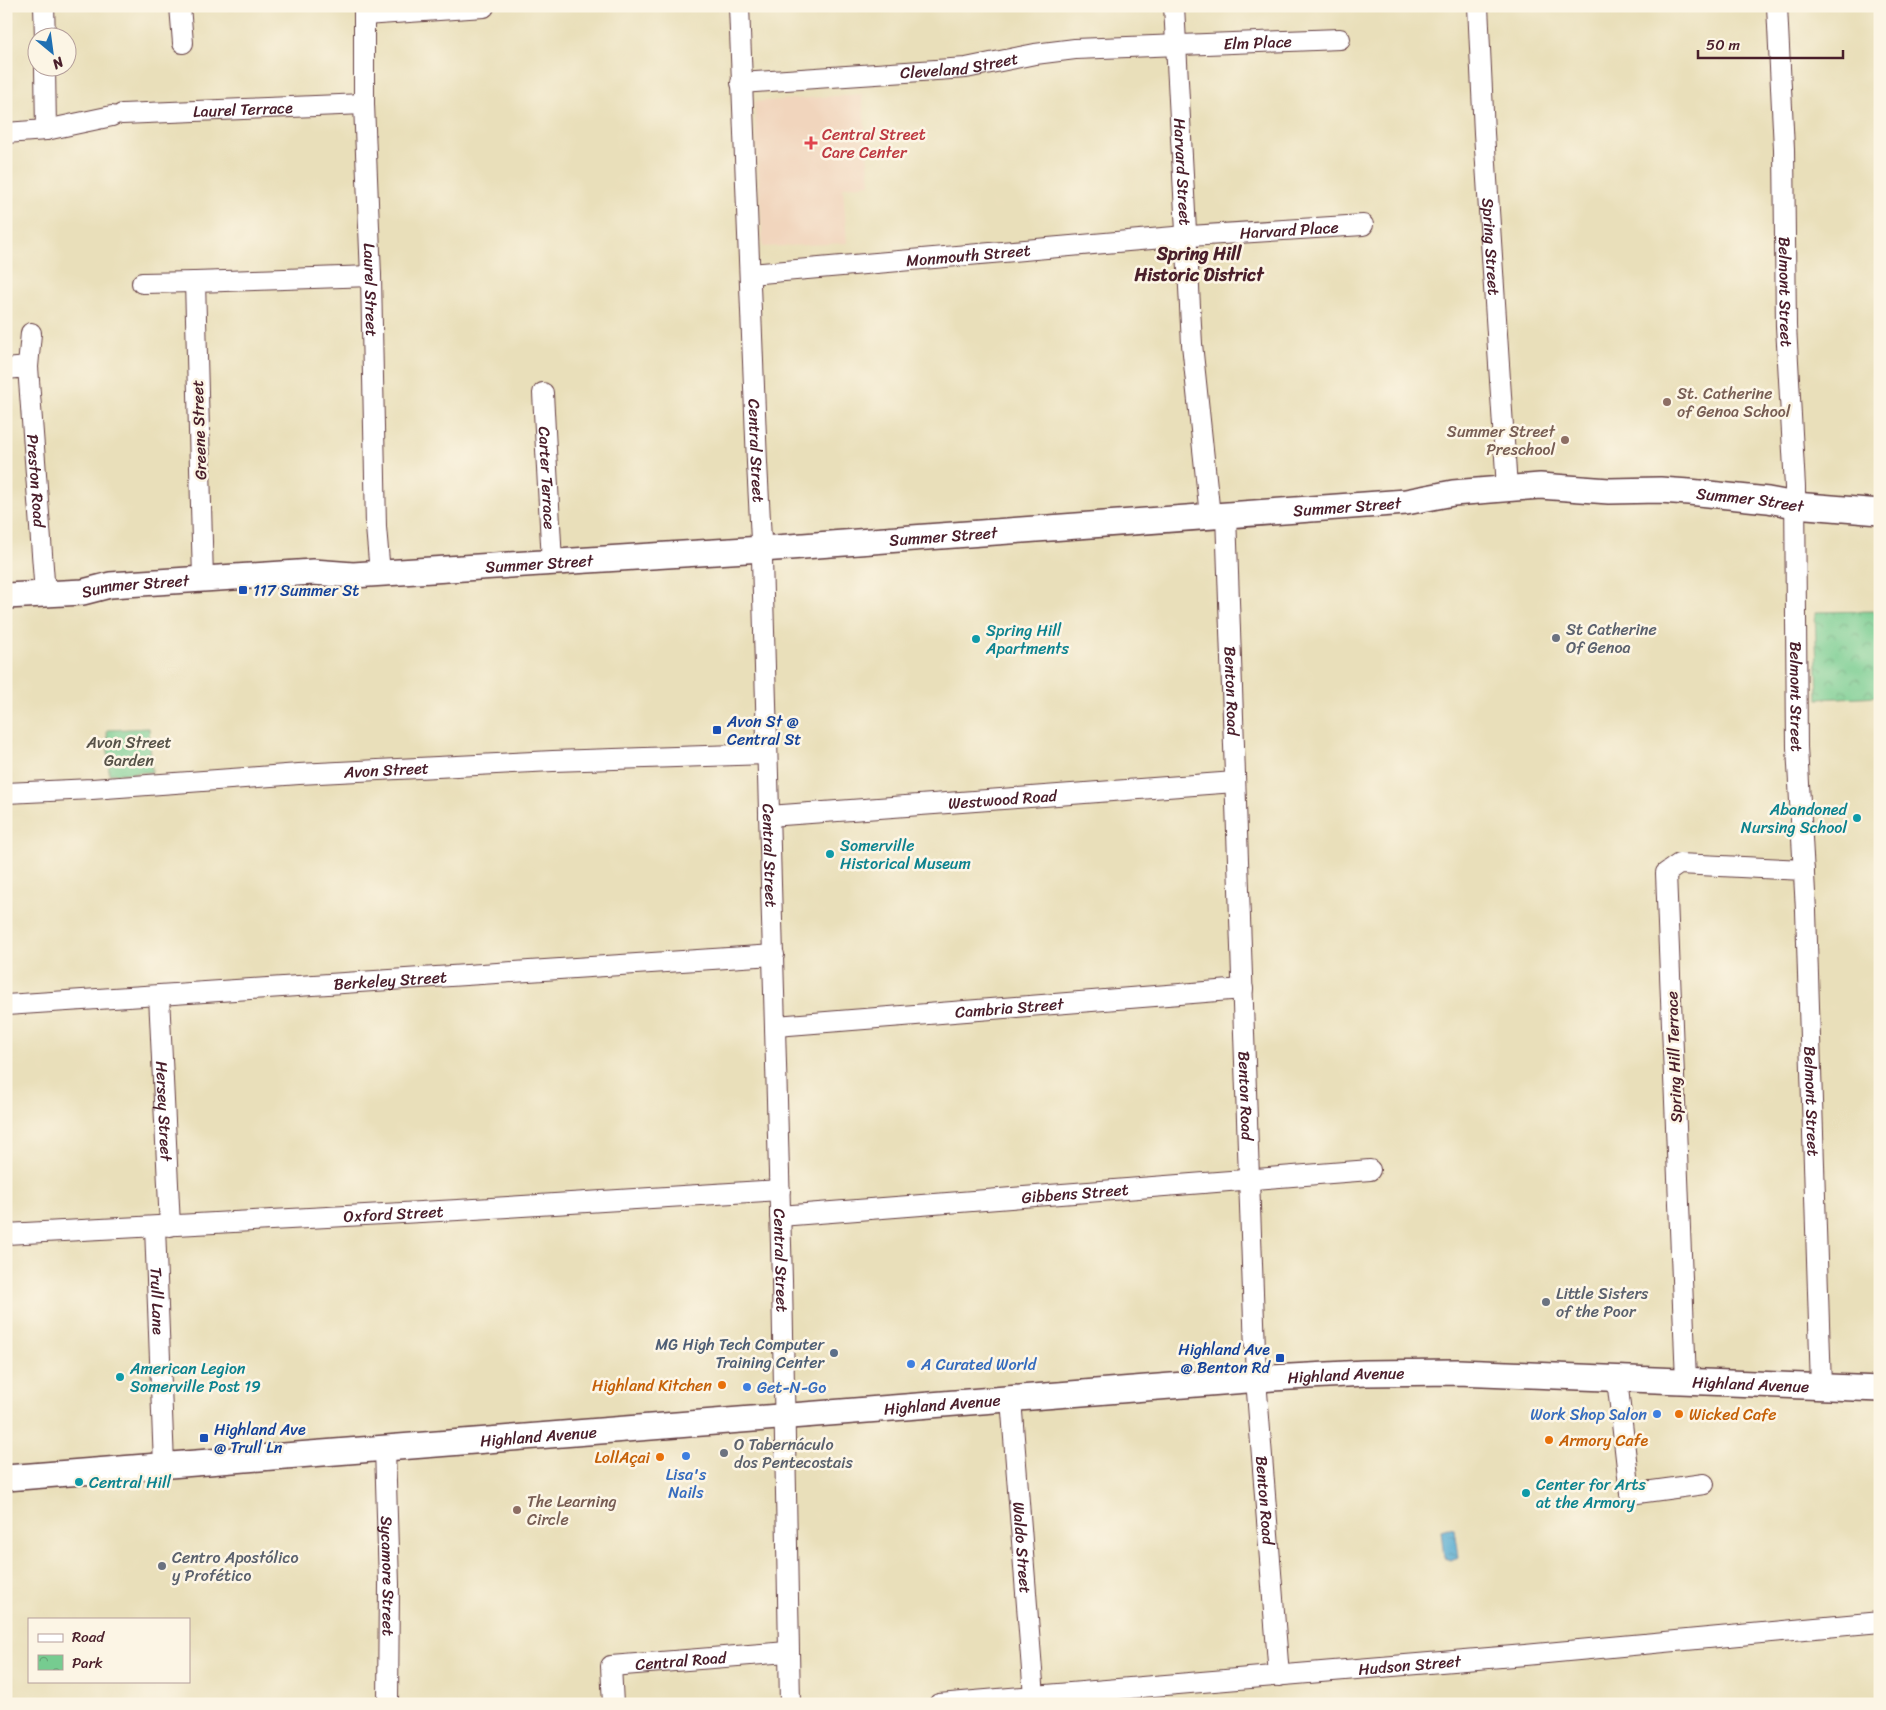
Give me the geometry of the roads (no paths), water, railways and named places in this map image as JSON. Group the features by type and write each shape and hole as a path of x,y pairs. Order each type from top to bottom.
{"main road":[{"name":"Summer Street","path":"6,596 83,592 110,585 203,579 320,572 353,575 762,549 1406,502 1453,493 1540,486 1609,491 1668,490 1768,500 1795,505 1880,512"},
{"name":"Highland Avenue","path":"6,1478 1256,1379 1356,1373 1426,1372 1880,1389"}],"street":[{"path":"44,6 45,28"},
{"path":"180,6 183,43"},
{"name":"Central Street","path":"739,6 762,549 780,1190 787,1652 790,1704"},
{"name":"Harvard Street","path":"1174,6 1192,344 1218,515"},
{"name":"Spring Street","path":"1478,6 1506,488"},
{"name":"Belmont Street","path":"1778,6 1784,149 1786,326 1795,505 1797,747 1804,870 1821,1387"},
{"path":"364,11 484,7"},
{"name":"Laurel Street","path":"364,11 364,104 371,276 376,527 380,573"},
{"name":"Elm Place","path":"1176,44 1340,39"},
{"name":"Cleveland Street","path":"741,83 966,68 1035,54 1075,49 1176,44"},
{"path":"45,78 46,130"},
{"name":"Laurel Terrace","path":"6,133 46,130 117,115 364,104"},
{"name":"Harvard Place","path":"1186,236 1363,226"},
{"name":"Monmouth Street","path":"750,274 1186,236"},
{"path":"142,283 371,276"},
{"name":"Greene Street","path":"195,282 203,579"},
{"name":"Preston Road","path":"32,333 28,367 45,594"},
{"path":"6,369 28,367"},
{"name":"Carter Terrace","path":"543,393 552,562"},
{"name":"Benton Road","path":"1218,515 1235,782 1256,1379 1279,1676"},
{"name":"Avon Street","path":"6,793 348,772 767,754"},
{"name":"Westwood Road","path":"769,816 1235,782"},
{"name":"Spring Hill Terrace","path":"1686,1381 1666,872 1679,864 1804,870"},
{"name":"Berkeley Street","path":"6,1005 774,955"},
{"name":"Cambria Street","path":"776,1026 1243,988"},
{"name":"Hersey Street","path":"159,996 163,1227"},
{"name":"Gibbens Street","path":"780,1216 1370,1170"},
{"name":"Oxford Street","path":"6,1234 163,1227 780,1190"},
{"name":"Trull Lane","path":"163,1227 164,1465"},
{"path":"1617,1379 1630,1494 1704,1484"},
{"name":"Waldo Street","path":"1011,1399 1034,1696"},
{"name":"Sycamore Street","path":"385,1448 389,1584 388,1704"},
{"name":"Hudson Street","path":"939,1704 1279,1676 1880,1622"},
{"name":"Central Road","path":"613,1704 611,1666 787,1652"}],"water":[{"path":"1455,1529 1459,1557 1450,1560 1444,1558 1441,1530"}],"place":[{"name":"Central Street Care Center","path":"811,143"},
{"name":"St. Catherine of Genoa School","path":"1667,402"},
{"name":"Summer Street Preschool","path":"1565,440"},
{"name":"117 Summer St","path":"243,590"},
{"name":"St Catherine Of Genoa","path":"1556,638"},
{"name":"Spring Hill Apartments","path":"976,639"},
{"name":"Avon St @ Central St","path":"717,730"},
{"name":"Abandoned Nursing School","path":"1857,818"},
{"name":"Somerville Historical Museum","path":"830,854"},
{"name":"Little Sisters of the Poor","path":"1546,1302"},
{"name":"MG High Tech Computer Training Center","path":"834,1353"},
{"name":"Highland Ave @ Benton Rd","path":"1280,1358"},
{"name":"A Curated World","path":"911,1364"},
{"name":"American Legion Somerville Post 19","path":"120,1377"},
{"name":"Highland Kitchen","path":"722,1385"},
{"name":"Get-N-Go","path":"747,1387"},
{"name":"Work Shop Salon","path":"1657,1414"},
{"name":"Wicked Cafe","path":"1679,1414"},
{"name":"Highland Ave @ Trull Ln","path":"204,1438"},
{"name":"Armory Cafe","path":"1549,1440"},
{"name":"O Tabernáculo dos Pentecostais","path":"724,1453"},
{"name":"Lisa's Nails","path":"686,1456"},
{"name":"LollAçai","path":"660,1457"},
{"name":"Central Hill","path":"79,1482"},
{"name":"Center for Arts at the Armory","path":"1526,1493"},
{"name":"The Learning Circle","path":"517,1510"},
{"name":"Centro Apostólico y Profético","path":"162,1566"}],"district":[{"name":"Spring Hill Historic District","path":"1199,264"}],"park label":[{"name":"Avon Street Garden","path":"129,751"}]}
